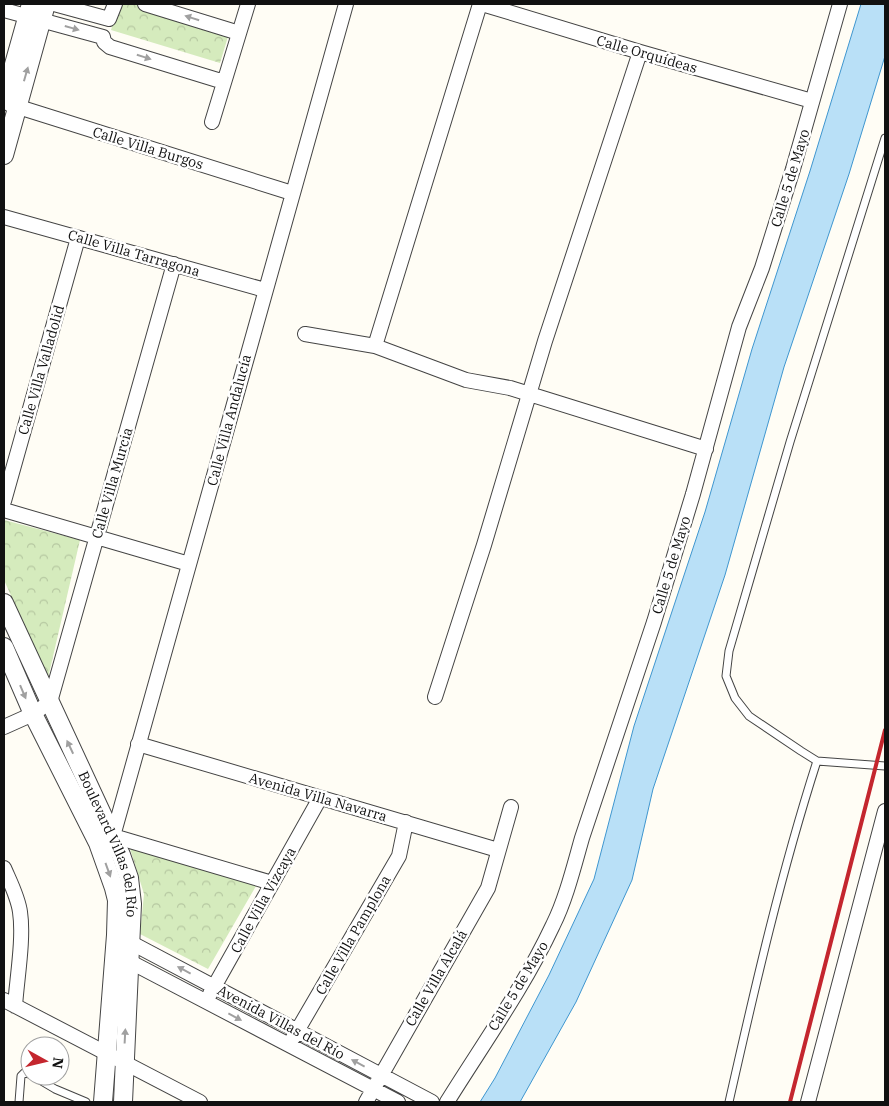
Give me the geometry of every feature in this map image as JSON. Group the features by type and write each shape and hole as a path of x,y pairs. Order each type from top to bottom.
{"street":[{"path":"54,4 109,19 114,4"},
{"path":"145,4 239,33"},
{"path":"212,122 248,4"},
{"name":"Calle Villa Andalucía","path":"105,839 138,744 346,4"},
{"path":"375,346 481,4"},
{"name":"Calle Orquídeas","path":"481,4 812,101"},
{"name":"Calle 5 de Mayo","path":"447,1102 530,972 554,923 572,873 654,622 706,450 739,327 762,268 840,4"},
{"path":"4,10 36,11 103,37 106,44 110,47 224,82"},
{"path":"4,155 8,103 36,11"},
{"path":"435,697 484,545 529,395 640,52"},
{"name":"Calle Villa Burgos","path":"8,103 292,193"},
{"name":"Calle Villa Tarragona","path":"4,217 265,290"},
{"name":"Calle Villa Valladolid","path":"4,502 78,238"},
{"name":"Calle Villa Murcia","path":"50,702 174,264"},
{"path":"305,334 375,346 466,380 510,388 706,450"},
{"path":"4,510 189,564"},
{"name":"Boulevard Villas del Río","path":"4,603 50,702 105,839"},
{"name":"Boulevard Villas del Río","path":"4,647 33,714 129,878 132,904 123,939 122,957 123,1102"},
{"path":"4,727 33,714 50,702"},
{"name":"Avenida Villa Navarra","path":"138,744 498,850"},
{"name":"Calle Villa Vizcaya","path":"206,1002 320,798"},
{"name":"Calle Villa Alcalá","path":"366,1102 488,888 511,807"},
{"path":"808,1102 885,811"},
{"name":"Calle Villa Pamplona","path":"289,1045 399,856 406,822"},
{"path":"105,839 272,883"},
{"path":"4,868 20,911 21,930 10,1002 200,1102"},
{"name":"Avenida Villas del Río","path":"123,939 432,1102"},
{"path":"122,957 398,1102"},
{"name":"Boulevard Villas del Río","path":"103,1102 106,1053 122,957"}],"lane":[{"path":"885,138 790,442 728,651 726,676 735,698 749,716 800,751 818,761 885,766"},
{"path":"729,1102 768,934 795,829 818,761"},
{"path":"19,1102 20,1086"},
{"path":"51,1086 86,1102"}],"green space":[{"path":"119,4 141,4 230,30 220,63 111,30"},
{"path":"4,520 80,540 48,678 4,580"},
{"path":"128,842 256,886 208,969 140,934 144,894"}],"water":[{"path":"861,4 885,4 885,56 849,174 784,367 725,575 653,789 632,880 576,1002 520,1102 480,1102 495,1078 549,975 594,879 634,726 705,512 752,349 810,171"}],"railway":[{"path":"790,1102 885,730"}]}
